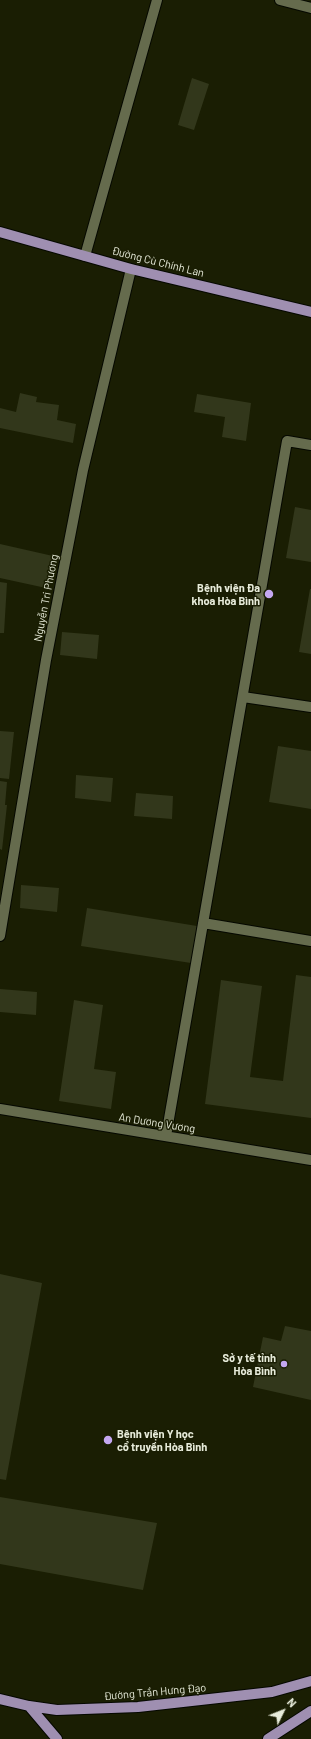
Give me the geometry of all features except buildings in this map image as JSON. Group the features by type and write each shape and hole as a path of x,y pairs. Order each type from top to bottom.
{"main road":[{"name":"Đường Cù Chính Lan","path":"0,232 131,269 311,312"},
{"name":"Đường Trần Hưng Đạo","path":"0,1699 28,1706 57,1710 138,1707 272,1692 311,1681"},
{"path":"28,1706 57,1739"},
{"path":"263,1739 271,1737 311,1711"}],"street":[{"path":"85,256 157,0"},
{"path":"280,0 311,8"},
{"name":"Nguyễn Tri Phương","path":"0,936 46,660 81,477 131,269"},
{"path":"166,1136 287,441 311,445"},
{"path":"243,697 311,707"},
{"path":"203,923 311,941"},
{"name":"An Dương Vương","path":"0,1109 311,1160"}],"place":[{"name":"Bệnh viện Đa khoa Hòa Bình","path":"269,594"},
{"name":"Sở y tế tỉnh Hòa Bình","path":"284,1364"},
{"name":"Bệnh viện Y học cổ truyền Hòa Bình","path":"108,1440"}]}
